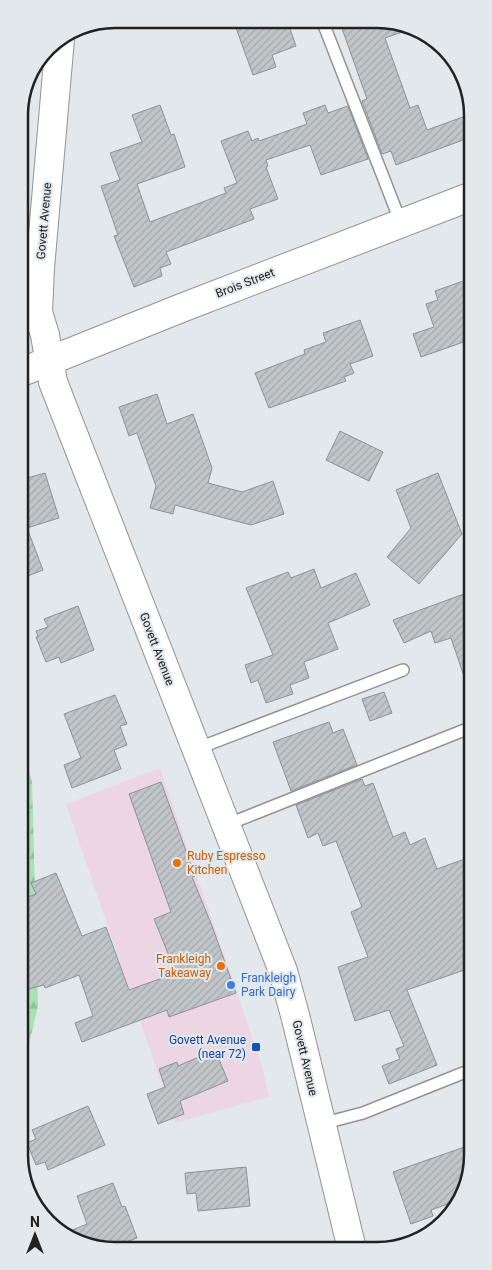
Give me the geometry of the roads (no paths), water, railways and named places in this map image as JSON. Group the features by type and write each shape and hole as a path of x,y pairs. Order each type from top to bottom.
{"street":[{"name":"Govett Avenue","path":"59,47 40,268 38,312 53,382 282,971 296,1019 350,1242"},
{"name":"Brois Street","path":"28,370 464,199"}],"lane":[{"path":"325,28 401,223"},
{"path":"196,749 402,670"},
{"path":"226,825 464,730"},
{"path":"321,1124 363,1113 464,1073"}],"place":[{"name":"Ruby Espresso Kitchen","path":"177,863"},
{"name":"Frankleigh Takeaway","path":"221,966"},
{"name":"Frankleigh Park Dairy","path":"231,985"},
{"name":"Govett Avenue (near 72)","path":"256,1047"}]}
